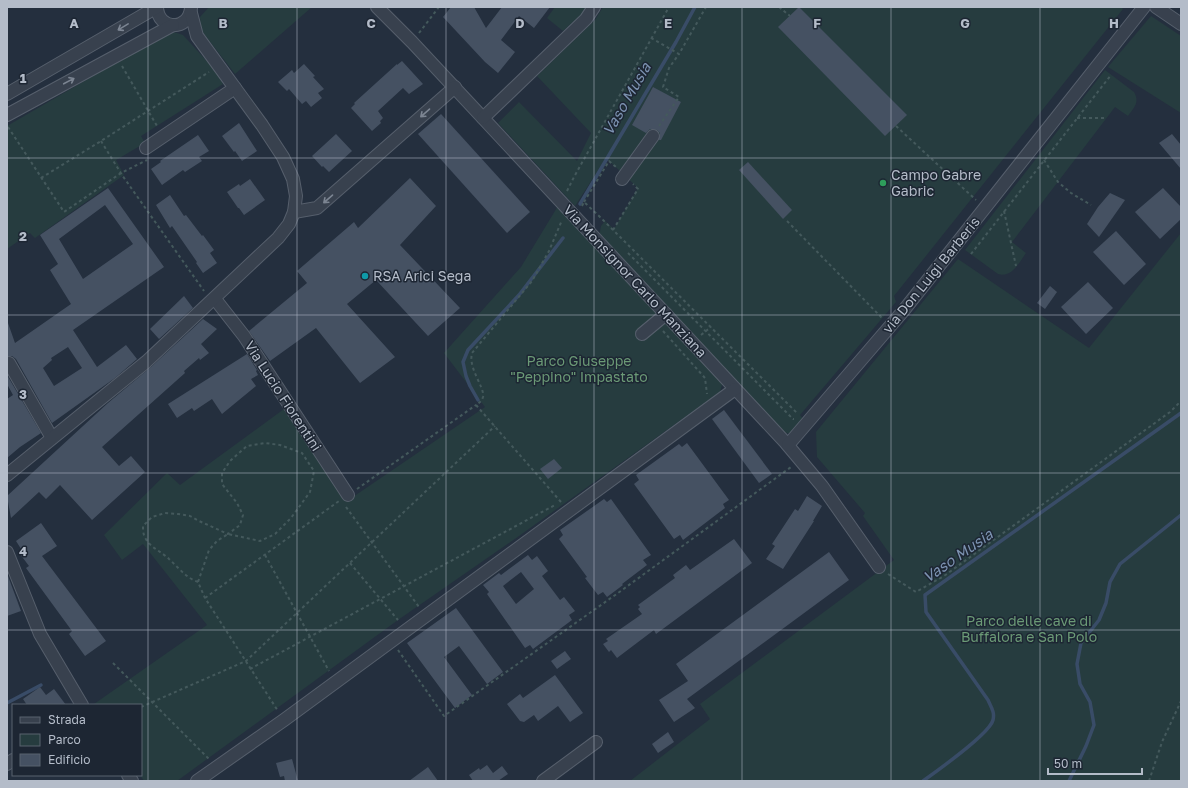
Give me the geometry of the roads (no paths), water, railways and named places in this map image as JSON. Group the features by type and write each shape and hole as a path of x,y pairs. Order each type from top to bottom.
{"street":[{"path":"7,94 157,7 160,18 168,24 176,25 197,36"},
{"name":"Via Monsignor Carlo Manziana","path":"377,7 412,42 788,445 822,486 879,567"},
{"path":"483,118 586,19 594,7"},
{"name":"via Don Luigi Barberis","path":"788,445 904,310 1144,7"},
{"path":"1156,7 1181,24"},
{"path":"7,115 184,22 188,18 191,10"},
{"path":"7,475 146,362 214,300 278,238 289,224 294,212 296,196 293,179 283,157 262,125 197,36 191,10"},
{"path":"294,212 317,208 454,87"},
{"path":"146,148 235,88"},
{"path":"622,179 653,136"},
{"name":"Via Lucio Fiorentini","path":"214,300 244,336 347,500"},
{"path":"642,334 666,314"},
{"path":"9,362 52,438"},
{"path":"197,781 284,720 735,389"},
{"path":"7,552 40,634 81,704"},
{"path":"543,781 596,742"}],"waterway":[{"name":"Vaso Musia","path":"580,204 676,42 695,7"},
{"name":"Vaso Musia","path":"478,400 466,376 463,362 468,350 519,295 563,238"},
{"name":"Vaso Musia","path":"923,781 951,761 983,734 993,720 993,714 988,700 926,612 925,595 1181,413"},
{"path":"1069,781 1086,746 1094,725 1090,702 1080,684 1077,664 1081,643 1099,620 1106,603 1110,582 1120,564 1181,515"},
{"name":"Vaso Musia","path":"7,703 41,685"}],"place":[{"name":"Campo Gabre Gabric","path":"883,183"},
{"name":"RSA Arici Sega","path":"365,276"}],"park label":[{"name":"Parco Giuseppe \"Peppino\" Impastato","path":"579,370"},
{"name":"Parco delle cave di Buffalora e San Polo","path":"1029,630"}]}
